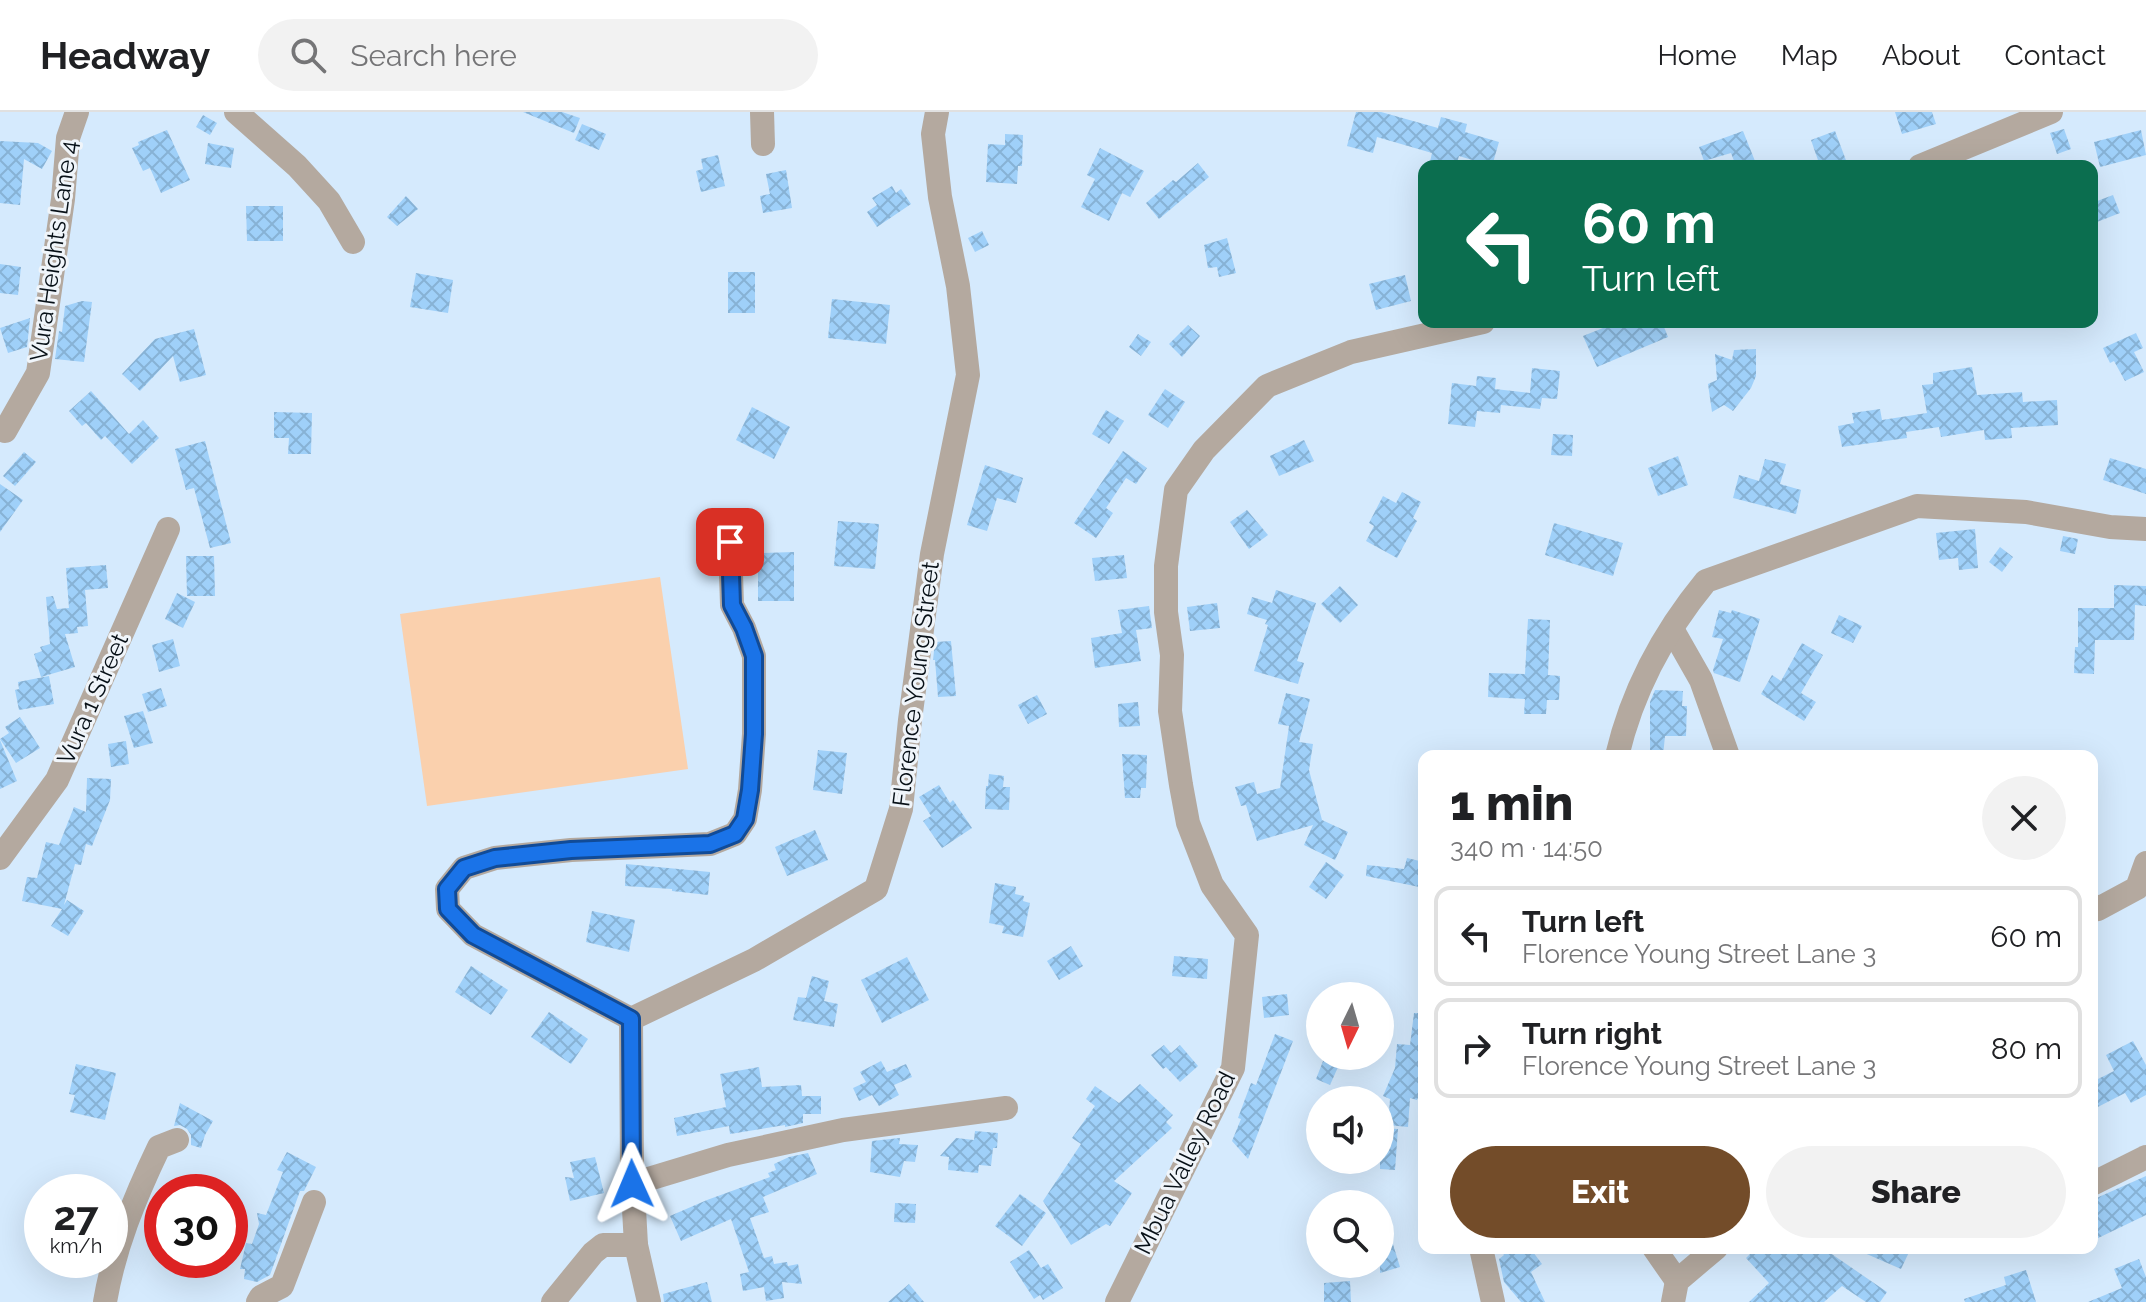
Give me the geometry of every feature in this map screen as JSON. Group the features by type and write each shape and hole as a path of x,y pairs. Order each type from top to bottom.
{"street":[{"name":"Vura Heights Lane 4","path":"5,431 38,373 63,199 68,138 77,112"},
{"path":"236,112 297,166 329,201 353,242"},
{"path":"762,112 763,144"},
{"name":"Florence Young Street","path":"631,1019 754,960 876,889 901,809 932,554 968,375 958,286 940,197 933,134 937,112"},
{"path":"1935,160 2051,112"},
{"name":"Mbua Valley Road","path":"1117,1302 1233,1068 1247,935 1212,885 1188,823 1181,785 1170,711 1172,655 1166,612 1166,566 1176,490 1204,450 1267,386 1351,352 1457,328"},
{"path":"1618,750 1623,729 1644,677 1686,605 1706,581 1917,506 2026,512 2110,527 2146,529"},
{"name":"Vura 1 Street","path":"0,858 57,780 168,529"},
{"path":"649,1302 636,1245 632,1184 631,1019 473,935 448,909 447,889 464,868 495,858 571,850 710,844 735,834 745,819 750,790 754,656 732,605 730,542"},
{"path":"1672,629 1701,680 1726,750"},
{"path":"2098,909 2137,888 2146,863"},
{"path":"632,1184 728,1155 843,1130 1006,1108"},
{"path":"105,1302 110,1273 137,1192 159,1147 177,1140"},
{"path":"2098,1181 2146,1157"},
{"path":"258,1302 261,1297 282,1286 314,1202"},
{"path":"553,1302 603,1245 636,1245"},
{"path":"1482,1254 1493,1302"},
{"path":"1657,1254 1675,1291 1710,1254"}],"shaded area":[{"path":"660,577 688,769 427,806 400,614"}],"building":[{"path":"523,112 562,112 580,118 574,133"},
{"path":"1356,112 1381,112 1438,128 1441,117 1467,124 1465,132 1499,142 1494,160 1472,160 1459,156 1458,160 1430,160 1432,153 1377,137 1373,153 1347,146"},
{"path":"1895,112 1932,112 1936,124 1902,134"},
{"path":"203,115 217,123 210,135 196,127"},
{"path":"582,124 606,134 599,150 575,140"},
{"path":"2064,129 2071,149 2057,154 2050,133"},
{"path":"167,130 190,180 161,193 150,168 143,171 132,148 139,145 138,142"},
{"path":"2141,130 2146,155 2100,167 2094,142"},
{"path":"1743,131 1755,160 1734,160 1731,153 1704,160 1699,147"},
{"path":"1835,131 1846,160 1818,160 1811,140"},
{"path":"1005,134 1023,135 1022,166 1018,166 1017,184 986,182 988,144 1005,145"},
{"path":"0,141 38,143 52,151 42,169 24,159 20,205 0,203"},
{"path":"208,143 234,148 231,168 205,164"},
{"path":"1100,148 1144,171 1130,197 1122,193 1109,221 1081,207 1095,179 1087,175"},
{"path":"718,155 725,186 701,192 696,171 703,169 701,159"},
{"path":"1198,163 1209,177 1159,219 1146,203"},
{"path":"786,170 792,208 763,213 760,196 770,194 766,174"},
{"path":"892,186 896,193 901,189 911,204 877,227 867,212 877,205 872,198"},
{"path":"2113,195 2120,213 2098,222 2098,201"},
{"path":"406,196 418,209 397,226 387,217"},
{"path":"246,206 283,206 283,241 247,241"},
{"path":"982,231 989,245 975,252 968,238"},
{"path":"1227,238 1236,273 1219,277 1217,267 1208,268 1204,245"},
{"path":"0,264 21,267 18,295 0,293"},
{"path":"728,272 755,272 755,313 728,313"},
{"path":"416,273 453,280 448,313 410,307"},
{"path":"1405,275 1411,301 1376,310 1369,284"},
{"path":"832,299 890,305 886,344 828,338"},
{"path":"82,301 92,302 84,362 55,359 65,306"},
{"path":"30,318 27,347 8,353 0,328"},
{"path":"1188,325 1200,336 1182,357 1169,344"},
{"path":"1603,328 1664,328 1668,337 1597,367 1583,336"},
{"path":"194,329 206,375 180,382 173,356 140,391 122,374 155,339"},
{"path":"2136,333 2143,348 2134,352 2144,372 2125,381 2114,361 2110,363 2103,348"},
{"path":"1138,334 1151,342 1141,356 1129,347"},
{"path":"1756,349 1756,376 1751,388 1733,411 1724,405 1712,412 1708,384 1717,380 1715,354 1732,360 1734,350"},
{"path":"1972,367 1977,395 2022,392 2023,402 2057,400 2058,425 2011,428 2012,438 1985,440 1984,430 1941,437 1939,427 1906,432 1907,438 1842,447 1838,426 1854,423 1852,413 1880,409 1882,420 1927,413 1922,385 1933,384 1933,373"},
{"path":"1532,368 1560,371 1557,399 1542,398 1540,409 1501,405 1500,413 1477,411 1475,427 1448,424 1452,383 1476,386 1477,376 1496,378 1495,389 1530,393"},
{"path":"1165,389 1185,402 1168,428 1148,415"},
{"path":"91,391 129,434 143,420 159,438 132,464 105,436 101,440 86,423 82,426 69,411"},
{"path":"752,407 790,427 774,459 736,440"},
{"path":"1106,410 1124,421 1109,444 1092,434"},
{"path":"274,412 312,413 311,454 288,454 289,438 274,438"},
{"path":"1553,434 1573,435 1572,456 1551,455"},
{"path":"1304,440 1314,461 1279,476 1270,456"},
{"path":"205,441 231,543 210,548 194,488 186,490 175,449"},
{"path":"1123,451 1147,468 1136,484 1126,478 1106,508 1113,513 1096,538 1074,523"},
{"path":"24,452 36,462 15,486 3,476"},
{"path":"1678,456 1688,485 1658,496 1648,468"},
{"path":"2110,458 2146,469 2146,494 2103,480"},
{"path":"1765,459 1786,464 1780,484 1801,490 1796,514 1733,498 1739,475 1759,481"},
{"path":"985,465 1023,478 1016,503 997,498 987,531 967,525"},
{"path":"0,484 23,500 0,532"},
{"path":"1402,492 1421,502 1413,518 1417,521 1397,558 1366,541 1374,526 1369,523 1383,496 1396,503"},
{"path":"1247,510 1268,535 1249,549 1230,522"},
{"path":"838,521 879,524 875,569 834,566"},
{"path":"1554,523 1623,543 1613,576 1545,555"},
{"path":"1975,529 1978,568 1959,570 1958,558 1939,560 1936,533"},
{"path":"2063,536 2078,539 2075,554 2060,551"},
{"path":"2000,547 2013,557 2002,572 1989,562"},
{"path":"794,552 794,601 758,601 758,553"},
{"path":"1124,555 1127,578 1095,581 1092,558"},
{"path":"186,556 214,556 215,596 187,596"},
{"path":"106,565 108,588 85,590 88,626 77,627 78,633 65,634 75,667 41,677 34,654 42,651 40,647 50,644 46,597 53,596 57,609 69,608 66,568"},
{"path":"2114,585 2146,586 2146,606 2135,605 2134,640 2095,640 2094,674 2074,673 2078,608 2114,608"},
{"path":"1340,586 1358,605 1340,623 1321,604"},
{"path":"1276,590 1316,603 1297,661 1304,663 1298,684 1254,671 1268,625 1265,624 1267,620 1247,614 1252,597 1272,603"},
{"path":"177,593 195,602 183,628 165,619"},
{"path":"1217,603 1220,628 1190,631 1187,607"},
{"path":"1149,606 1152,628 1136,630 1141,661 1095,668 1091,638 1122,633 1118,610"},
{"path":"1719,610 1731,613 1732,610 1760,619 1740,682 1713,670 1723,639 1712,637"},
{"path":"1839,615 1862,626 1853,643 1831,633"},
{"path":"1528,619 1550,620 1548,675 1560,676 1559,700 1547,700 1546,714 1524,714 1525,699 1488,697 1489,673 1525,674"},
{"path":"173,639 180,666 159,672 152,645"},
{"path":"951,641 956,696 938,697 933,660 935,642"},
{"path":"1802,643 1823,655 1801,693 1816,702 1804,721 1761,694 1772,675 1781,681"},
{"path":"49,676 54,704 19,710 15,690 19,689 18,682"},
{"path":"161,688 167,706 148,712 142,694"},
{"path":"1655,690 1683,691 1682,706 1687,706 1686,736 1665,736 1664,750 1650,750 1650,702"},
{"path":"1286,693 1310,699 1299,742 1313,744 1309,770 1322,820 1348,832 1335,860 1304,845 1313,825 1257,841 1246,805 1241,806 1235,787 1254,782 1257,794 1280,788 1289,726 1278,724"},
{"path":"1037,695 1047,714 1028,724 1018,705"},
{"path":"1138,702 1140,726 1119,727 1118,704"},
{"path":"143,711 153,743 134,748 124,716"},
{"path":"20,717 40,748 16,763 0,739 9,733 5,727"},
{"path":"0,740 17,781 0,789"},
{"path":"126,741 129,764 111,767 108,744"},
{"path":"818,750 847,753 842,794 813,790"},
{"path":"1122,754 1147,755 1146,788 1141,788 1140,798 1125,798"},
{"path":"989,774 1004,776 1003,787 1010,787 1009,810 985,809"},
{"path":"87,778 111,779 110,800 92,846 86,844 81,865 75,864 64,905 67,900 84,911 68,936 51,926 62,909 22,901 27,877 37,878 46,842 59,845 74,807 86,812"},
{"path":"939,785 972,828 942,848 923,821 931,816 919,797"},
{"path":"815,830 828,860 787,876 775,847"},
{"path":"1407,858 1418,861 1418,887 1366,876 1367,865 1404,869"},
{"path":"1326,862 1344,875 1326,899 1309,887"},
{"path":"626,864 710,872 708,895 625,886"},
{"path":"995,883 1016,887 1015,894 1024,896 1023,901 1030,903 1023,937 1002,933 1004,926 989,923"},
{"path":"592,911 635,920 629,952 586,942"},
{"path":"1071,946 1083,966 1059,980 1047,961"},
{"path":"1174,956 1208,959 1207,979 1172,976"},
{"path":"907,957 929,1000 882,1023 861,980"},
{"path":"471,966 508,990 491,1015 455,992"},
{"path":"812,976 829,981 824,1001 838,1004 834,1027 793,1020 798,997 806,998"},
{"path":"1287,994 1289,1015 1264,1018 1262,997"},
{"path":"549,1012 588,1039 571,1064 531,1037"},
{"path":"1414,1013 1418,1013 1418,1098 1410,1098 1408,1127 1394,1126 1394,1086 1387,1086 1395,1068 1397,1044 1410,1045"},
{"path":"1275,1034 1293,1041 1248,1159 1232,1141 1251,1083 1256,1085"},
{"path":"2133,1041 2146,1065 2146,1095 2131,1103 2125,1093 2098,1107 2098,1079 2114,1071 2106,1055"},
{"path":"1164,1045 1171,1053 1180,1045 1198,1066 1180,1082 1151,1055"},
{"path":"881,1061 887,1072 906,1064 912,1077 894,1085 899,1095 879,1106 872,1095 859,1101 853,1088 866,1082 860,1072"},
{"path":"76,1064 116,1073 105,1120 70,1112 75,1095 69,1094"},
{"path":"759,1067 762,1087 801,1085 802,1096 821,1096 821,1114 803,1114 803,1123 785,1127 730,1134 729,1126 677,1136 674,1118 726,1107 720,1074"},
{"path":"1320,1070 1337,1070 1330,1085 1316,1079"},
{"path":"1140,1084 1173,1115 1166,1122 1172,1128 1114,1181 1132,1193 1110,1226 1106,1224 1071,1245 1043,1201 1081,1144 1072,1138 1095,1106 1086,1099 1095,1086 1119,1103"},
{"path":"180,1103 213,1121 201,1148 191,1145 191,1135 187,1129 174,1126"},
{"path":"1394,1129 1398,1129 1394,1170"},
{"path":"975,1131 998,1133 991,1166 979,1165 978,1173 948,1170 949,1157 940,1156 956,1138 974,1140"},
{"path":"900,1138 899,1144 918,1145 915,1162 904,1161 900,1177 870,1172 872,1141"},
{"path":"287,1152 316,1167 304,1191 300,1191 270,1275 257,1282 244,1279 248,1278 248,1243 252,1244 259,1224 257,1213 266,1215 283,1172 277,1170"},
{"path":"808,1153 817,1174 763,1197 769,1212 750,1218 764,1258 772,1256 774,1264 798,1264 802,1284 782,1282 784,1298 766,1301 764,1287 743,1291 740,1274 749,1272 731,1219 681,1241 670,1216 770,1177 768,1173 776,1170 774,1164"},
{"path":"595,1157 604,1193 570,1201 565,1177 574,1178 570,1162"},
{"path":"2146,1176 2146,1215 2098,1238 2098,1197"},
{"path":"1020,1194 1046,1213 1022,1246 995,1226"},
{"path":"895,1203 916,1204 915,1223 894,1222"},
{"path":"1394,1248 1400,1267 1394,1269"},
{"path":"1029,1250 1041,1268 1048,1264 1063,1288 1043,1300 1040,1295 1034,1299 1010,1262"},
{"path":"1534,1254 1542,1264 1531,1272 1545,1302 1521,1302 1504,1282 1499,1259 1504,1255"},
{"path":"1750,1254 1832,1254 1887,1292 1880,1302 1866,1302 1842,1286 1824,1302 1749,1302 1769,1283 1746,1258"},
{"path":"1867,1254 1908,1254 1901,1269"},
{"path":"2139,1259 2146,1277 2146,1302 2088,1302 2122,1288 2114,1269"},
{"path":"2026,1270 2036,1302 1965,1302 1964,1299 2006,1285 2004,1277"},
{"path":"1350,1281 1351,1302 1324,1302 1324,1283"},
{"path":"707,1282 712,1302 664,1302 663,1294"},
{"path":"909,1284 924,1302 888,1302"}],"route":[{"path":"632,1184 631,1019 473,935 448,909 447,889 464,868 495,858 571,850 710,844 735,834 745,819 750,790 754,656 732,605 730,542"}]}
